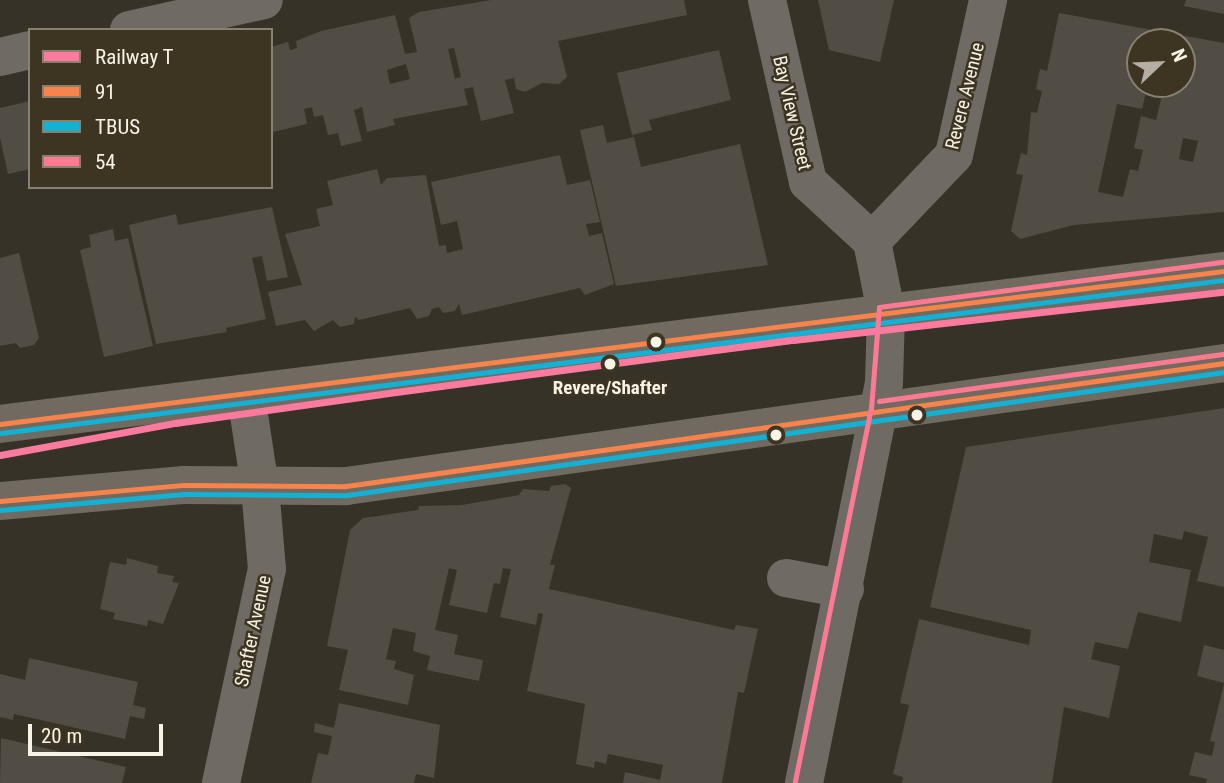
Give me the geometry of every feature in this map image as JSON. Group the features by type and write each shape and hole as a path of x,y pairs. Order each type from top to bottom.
{"main road":[{"path":"0,424 1224,271"},
{"path":"0,501 184,485 346,486 1224,363"}],"street":[{"path":"138,28 264,0"},
{"name":"Bay View Street","path":"767,0 808,182 872,241"},
{"name":"Revere Avenue","path":"872,241 954,155 988,0"},
{"path":"0,57 28,50"},
{"path":"804,783 880,410 886,312 872,241"},
{"name":"Shafter Avenue","path":"221,783 267,569 260,487 246,394"},
{"path":"786,578 845,589"}],"building":[{"path":"491,0 684,0 687,15 558,41 567,77 559,84 542,83 525,92 516,89 514,78 505,80 514,113 481,121 473,87 464,89 468,105 393,119 395,125 367,132 362,107 354,110 362,141 341,146 338,133 328,135 323,115 314,117 312,107 304,109 307,124 273,132 273,46 288,42 290,50 297,48 296,41 321,31 395,15 405,54 417,52 409,18 419,12","holes":["454,48 461,77 455,79 448,49","406,64 410,79 390,84 387,70"]},
{"path":"818,0 894,0 880,62 829,50"},
{"path":"1186,0 1224,0 1224,14 1184,6"},
{"path":"1059,13 1142,28 1126,28 1126,98 1145,98 1142,109 1117,104 1098,192 1123,197 1130,169 1138,171 1143,150 1134,148 1141,116 1156,120 1161,98 1196,98 1196,38 1224,43 1224,212 1074,225 1020,239 1011,231 1023,175 1016,174 1021,153 1027,155 1031,112 1037,113 1042,91 1036,89 1040,69 1047,71","holes":["1183,138 1198,141 1193,162 1179,159"]},
{"path":"719,50 731,100 649,120 652,130 632,135 617,73"},
{"path":"28,101 28,169 8,174 0,138 0,108"},
{"path":"603,125 607,143 634,137 641,167 740,144 768,265 616,286 580,130"},
{"path":"560,155 567,185 590,180 600,222 586,224 589,236 602,233 614,284 585,295 580,288 462,315 459,304 455,311 443,313 439,307 432,309 429,316 417,319 410,308 359,320 355,317 354,324 340,327 333,320 314,331 305,320 276,326 268,292 302,285 285,234 320,226 316,209 333,205 327,181 377,169 381,185 387,178 426,175 439,246 446,245 447,253 463,249 457,221 441,225 431,182"},
{"path":"272,207 288,277 267,281 262,256 252,258 266,319 226,328 227,332 156,344 129,225 176,214 178,225"},
{"path":"113,229 115,241 128,238 153,346 104,357 80,250 91,247 89,235"},
{"path":"19,253 39,338 34,345 20,348 16,343 0,346 0,258"},
{"path":"1224,408 1224,587 1197,581 1208,537 1184,531 1182,540 1154,534 1149,562 1191,570 1181,622 1138,612 1128,649 1095,642 1091,659 1120,666 1109,718 1064,707 1052,783 902,783 903,777 893,774 909,705 900,703 919,619 1029,645 1031,630 930,607 966,447"},
{"path":"565,484 571,488 550,565 555,565 549,589 734,630 736,625 758,629 744,693 738,692 722,783 623,783 625,772 660,780 663,765 608,754 606,764 595,761 594,768 576,764 585,704 527,691 543,614 538,613 536,625 500,617 511,569 503,568 500,584 494,583 487,613 449,605 457,570 449,568 435,630 458,635 454,654 483,660 479,681 427,670 430,656 413,651 416,633 393,628 386,659 396,661 394,669 414,675 408,705 339,690 348,650 327,646 350,530 363,518 418,510 419,506 462,505 519,495 523,489 549,491 551,486"},
{"path":"127,558 158,566 157,573 174,576 172,582 179,583 163,624 148,620 147,626 113,619 115,613 100,609 110,562 126,565"},
{"path":"1204,645 1224,650 1224,683 1197,676"},
{"path":"29,658 138,682 133,705 146,708 144,719 130,716 125,739 14,714 13,720 0,717 0,674 25,680"},
{"path":"1224,684 1224,783 1206,783 1207,779 1189,775 1195,752 1212,756 1215,742 1210,741"},
{"path":"339,703 440,725 434,778 416,774 414,783 311,783 318,753 328,755 332,736 314,732 315,723 334,728"},
{"path":"1,738 126,767 122,783 0,783"}],"rail line":[{"name":"T","path":"0,455 175,423 396,392 793,340 1224,292"}],"transit line":[{"name":"54","path":"795,781 871,409 879,307 1223,262"},
{"name":"91","path":"0,424 1224,271"},
{"name":"TBUS","path":"1,433 1224,280"},
{"name":"54","path":"879,401 1223,354"},
{"name":"91","path":"0,501 184,485 346,486 1224,363"},
{"name":"TBUS","path":"1,510 184,494 347,495 1224,372"}],"place":[{"name":"Revere/Shafter","path":"610,364"}]}
